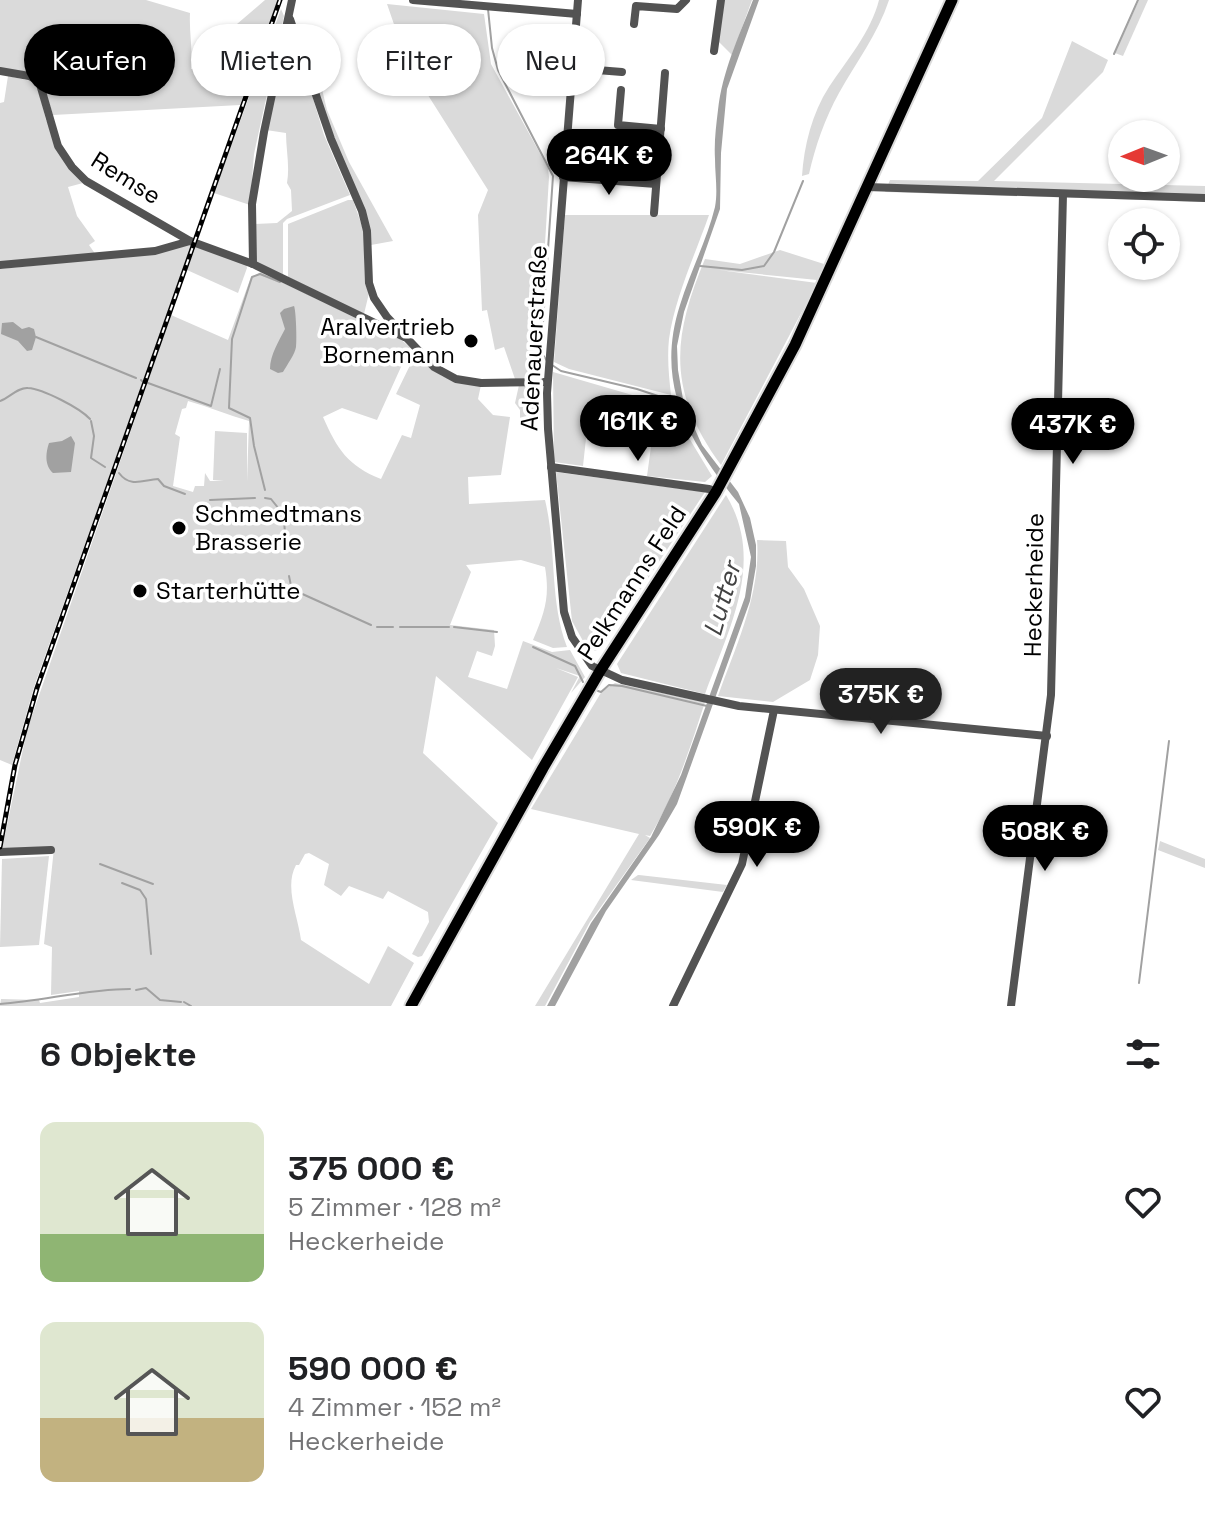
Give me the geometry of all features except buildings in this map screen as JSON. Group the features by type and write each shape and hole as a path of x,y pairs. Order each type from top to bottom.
{"main road":[{"name":"Pelkmanns Feld","path":"411,1006 508,829 600,671 730,468 795,345 952,0"}],"street":[{"path":"253,264 252,204 292,0"},
{"path":"413,0 577,14"},
{"name":"Adenauerstraße","path":"576,24 578,0"},
{"path":"634,24 636,3 677,9 686,0"},
{"path":"714,51 721,0"},
{"path":"290,19 331,139 362,211 367,231 369,283 374,298 404,337 434,367 456,379 481,383 547,382"},
{"path":"605,70 622,72"},
{"name":"Remse","path":"0,71 39,81 58,146 86,181 190,241 253,264 404,337"},
{"path":"654,213 665,73"},
{"path":"621,90 618,125 661,129"},
{"name":"Adenauerstraße","path":"570,96 547,382 551,467 564,612 577,645 592,666 600,671"},
{"path":"563,177 656,184"},
{"path":"867,187 1205,198"},
{"name":"Heckerheide","path":"1011,1006 1051,695 1063,194"},
{"path":"0,265 155,251 190,241"},
{"path":"551,467 718,489"},
{"path":"600,671 622,680 701,698 774,710 1047,736"},
{"path":"673,1006 742,864 774,710"},
{"path":"0,852 51,850"}],"shaded area":[{"path":"0,0 146,0 190,13 191,96 243,96 240,105 53,115 47,96 175,96 175,24 24,24 24,73 0,68"},
{"path":"265,0 278,0 269,24 237,24"},
{"path":"723,0 752,0 732,55 718,41"},
{"path":"753,0 759,0 727,89 720,209 684,312 677,346 684,405 702,445 738,492 750,518 756,545 756,566 750,601 677,804 606,911 555,1006 547,1006 591,923 651,837 681,775 745,597 751,557 739,504 692,436 681,412 671,362 680,305 715,207 715,134 723,82"},
{"path":"879,0 889,0 873,36 829,112 809,174 802,176 807,142 818,108 864,34"},
{"path":"1139,0 1148,0 1123,56 1115,53"},
{"path":"387,4 484,14 491,64 497,75 497,96 509,96 548,168 537,378 515,379 504,347 495,350 487,310 482,311 478,215 488,190 429,96 481,96 481,24 394,24"},
{"path":"281,9 284,16 282,24 276,24"},
{"path":"1072,41 1108,60 1103,72 994,181 1108,184 1108,192 1180,192 1180,185 1205,186 1205,202 885,192 890,180 978,181 1042,118"},
{"path":"8,76 24,79 24,96 40,96 46,120 83,183 68,187 77,216 95,241 89,245 96,255 0,263 0,103 4,102"},
{"path":"249,96 267,96 254,154 250,205 214,193"},
{"path":"274,96 312,96 324,135 350,195 283,223 283,275 256,262 255,224 277,223 292,211 291,190 287,183 286,133 266,130"},
{"path":"320,96 324,96 349,162 393,241 371,245"},
{"path":"353,200 364,232 365,284 369,293 364,314 288,277 288,224"},
{"path":"565,215 709,215 672,323 668,353 671,395 569,369 554,362"},
{"path":"192,244 34,687 12,765 0,760 0,269 101,259"},
{"path":"196,246 246,263 238,293 187,270"},
{"path":"780,250 824,264 817,280 719,270 817,283 721,465 691,413 684,389 680,365 686,315 705,259 740,264"},
{"path":"261,272 400,339 410,347 377,420 342,408 323,417 345,455 370,474 381,479 402,435 411,438 420,405 396,394 415,355 442,376 481,385 478,399 493,415 510,417 501,475 468,477 469,504 545,500 555,592 567,647 553,648 533,640 545,604 545,567 521,560 466,565 471,572 450,625 494,630 492,656 477,651 468,677 507,689 523,641 552,652 570,650 585,677 571,693 580,676 556,668 578,677 532,760 436,676 423,753 498,823 422,956 412,954 429,922 428,912 388,891 383,899 349,886 341,896 324,885 329,864 309,853 296,865 291,883 301,940 369,984 388,946 414,963 391,1006 0,1006 1,999 39,1000 40,1003 79,997 79,991 51,995 52,947 44,944 54,848 2,849 27,730 171,315 228,340 251,277","holes":["188,401 249,421 247,482 247,433 215,431 213,480 224,481 210,481 205,473 204,486 195,486 193,492 173,486 180,437 175,434 182,409 186,408"]},
{"path":"294,306 296,347 283,372 278,373 270,369 270,364 285,329 280,313"},
{"path":"13,322 22,329 34,329 36,337 32,350 27,351 18,341 1,334 2,323"},
{"path":"553,372 677,408 689,438 712,476 705,482 647,476 654,425 588,420 583,466 554,462"},
{"path":"519,385 540,387 541,421 520,418 520,410 515,403"},
{"path":"71,436 75,443 71,472 53,473 47,462 49,443"},
{"path":"556,472 705,492 602,648 595,651 583,641 572,621"},
{"path":"726,495 738,520 743,545 743,570 733,619 705,694 621,673 617,664"},
{"path":"757,540 786,541 788,567 804,589 820,626 818,655 810,680 773,702 718,696 751,600"},
{"path":"615,683 705,702 667,804 650,836 645,835 650,838 590,922 545,1006 535,1006 639,834 531,809 602,691"},
{"path":"1160,841 1205,859 1205,868 1158,850"},
{"path":"49,856 39,945 0,947 2,859"},
{"path":"638,875 727,885 723,892 631,880"}],"waterway":[{"path":"1114,54 1138,0"},
{"path":"488,9 498,70 553,176 541,352 547,361"},
{"path":"700,266 742,270 764,266 774,252 803,181"},
{"path":"265,490 250,418 229,408 232,339 252,277 260,274 280,282"},
{"path":"36,337 136,378"},
{"path":"552,365 561,371 637,389 679,403"},
{"path":"148,383 211,406 220,369"},
{"path":"0,401 21,389 35,389 52,395 90,419"},
{"path":"91,421 94,436 91,458 105,467"},
{"path":"119,473 132,482 158,479 164,486 185,494"},
{"path":"210,500 255,498"},
{"path":"265,498 271,499 283,514"},
{"path":"284,520 286,547"},
{"path":"289,576 291,586 298,592 371,625"},
{"path":"377,627 393,627"},
{"path":"400,627 449,627"},
{"path":"454,627 497,632"},
{"path":"533,647 575,666 583,682"},
{"path":"598,691 609,685 622,686 707,706"},
{"path":"1139,983 1169,741"},
{"path":"100,864 153,884"},
{"path":"122,883 140,890 146,899 151,954"},
{"path":"136,990 146,988 160,1000 181,1002"},
{"path":"0,1004 130,989"},
{"path":"184,1002 191,1006"}],"railway":[{"path":"0,847 15,765 37,688 280,0"}],"place":[{"name":"Aralvertrieb Bornemann","path":"471,341"},
{"name":"Schmedtmans Brasserie","path":"179,528"},
{"name":"Starterhütte","path":"140,591"}],"water label":[{"name":"Lutter","path":"722,599"}]}
